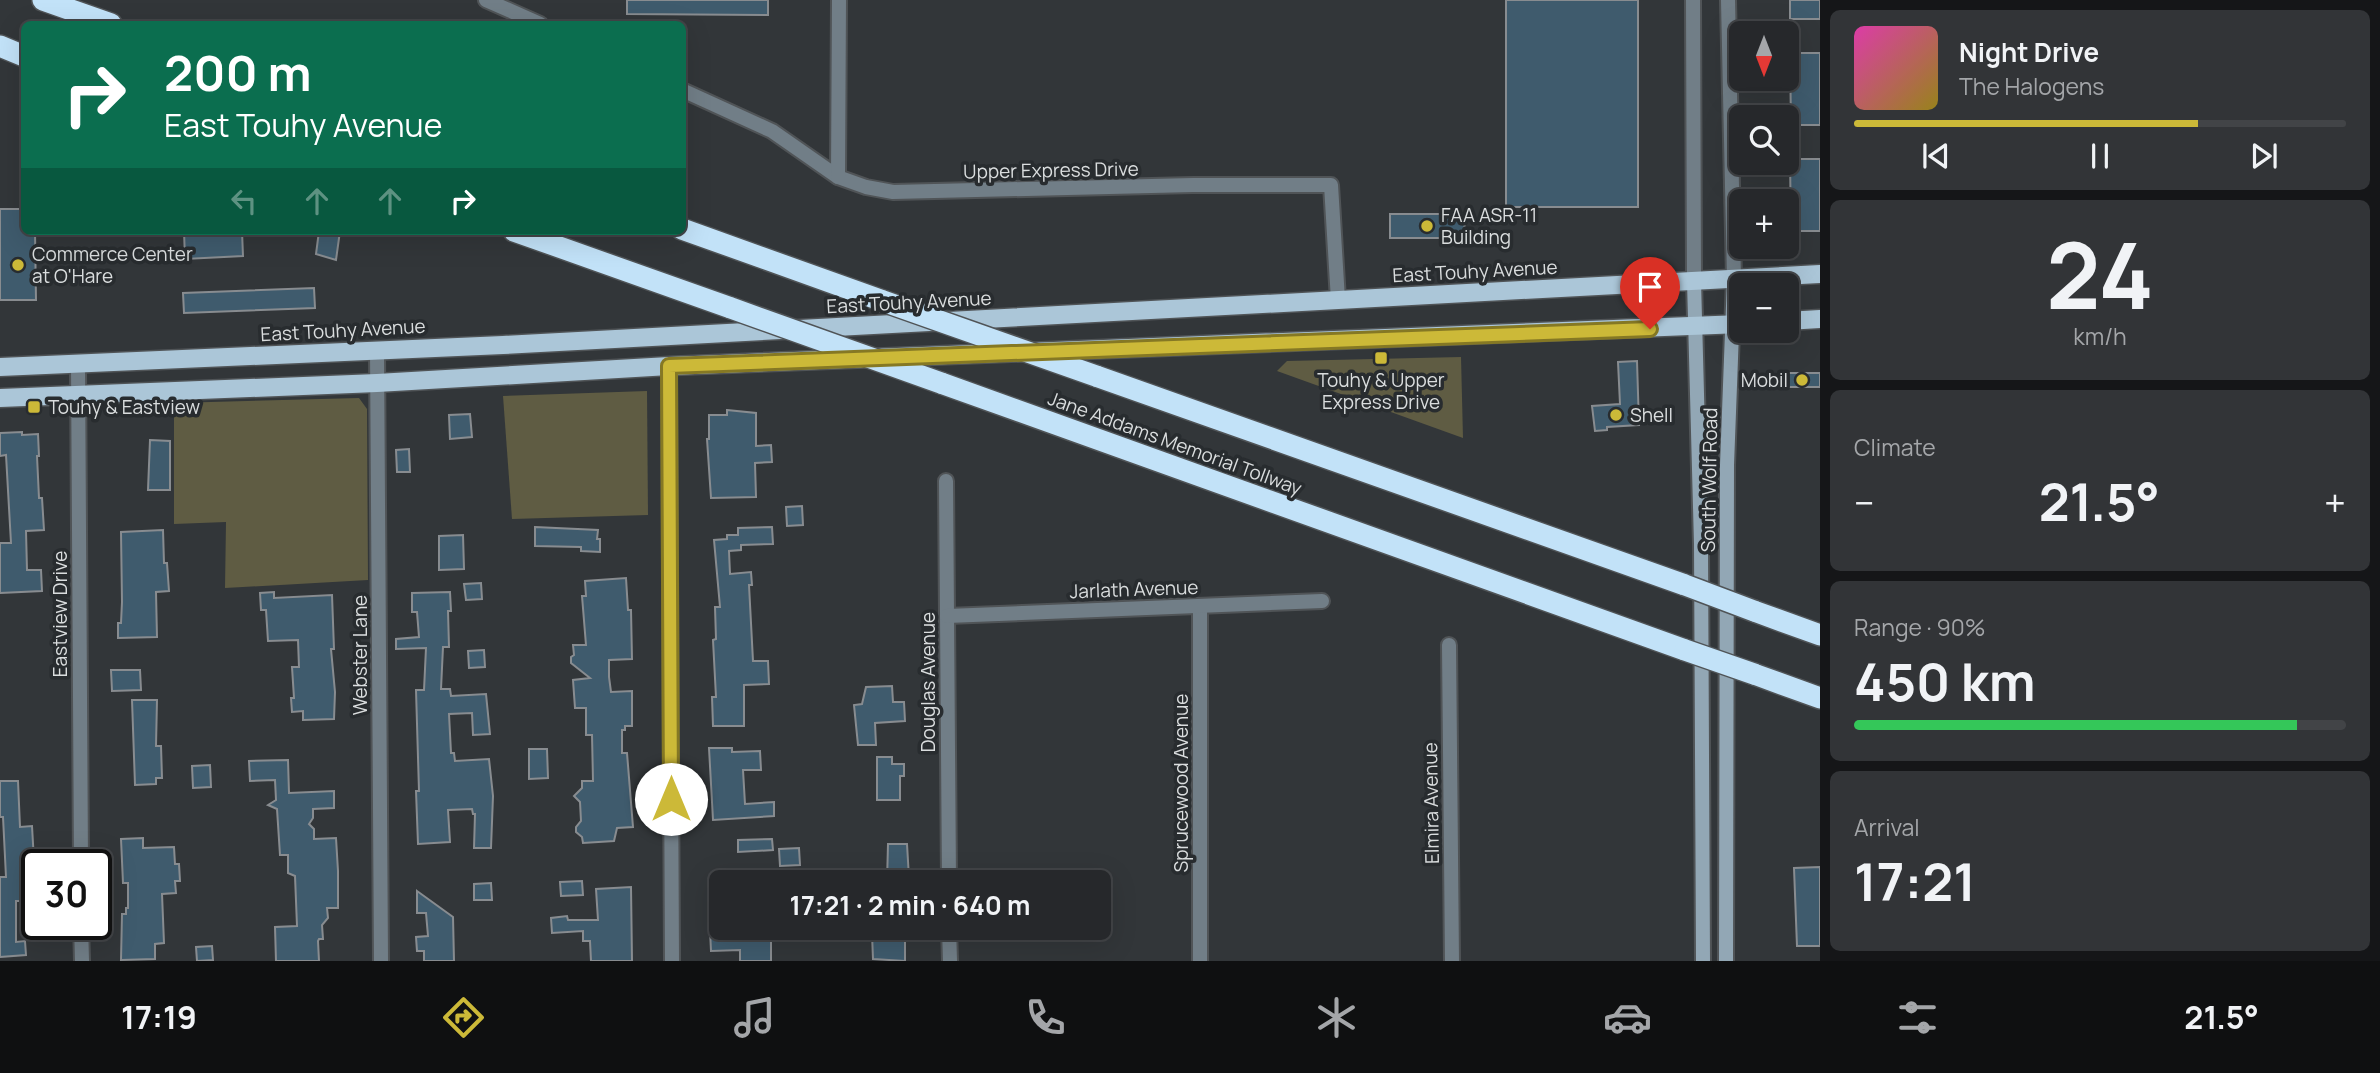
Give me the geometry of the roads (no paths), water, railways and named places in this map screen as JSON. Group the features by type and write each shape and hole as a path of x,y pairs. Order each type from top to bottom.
{"highway":[{"path":"43,0 102,21"},
{"path":"0,46 21,55"},
{"name":"Jane Addams Memorial Tollway","path":"686,230 1820,635"},
{"name":"Jane Addams Memorial Tollway","path":"525,235 1820,698"}],"main road":[{"name":"East Touhy Avenue","path":"1799,275 1820,274"},
{"name":"East Touhy Avenue","path":"0,367 516,345 1729,279"},
{"name":"South Wolf Road","path":"1694,281 1701,544 1703,961"},
{"path":"1799,320 1820,319"},
{"path":"0,398 377,383 669,366 1729,325"},
{"name":"South Wolf Road","path":"1726,961 1727,466 1736,343"}],"street":[{"path":"486,0 533,21"},
{"path":"838,177 839,0"},
{"name":"South Wolf Road","path":"1693,0 1694,281"},
{"name":"South Wolf Road","path":"1728,0 1734,273"},
{"name":"Upper Express Drive","path":"686,92 772,131 838,177 866,187 893,192 1193,185 1331,185 1338,300"},
{"name":"Webster Lane","path":"377,349 381,961"},
{"name":"Eastview Drive","path":"78,363 81,849"},
{"path":"669,366 672,961"},
{"name":"Douglas Avenue","path":"946,481 949,870"},
{"name":"Jarlath Avenue","path":"947,617 1322,601"},
{"name":"Sprucewood Avenue","path":"1200,606 1200,961"},
{"name":"Elmira Avenue","path":"1449,645 1452,961"},
{"path":"81,940 82,961"},
{"path":"950,940 950,961"}],"place":[{"name":"FAA ASR-11 Building","path":"1427,226"},
{"name":"Commerce Center at O'Hare","path":"18,265"},
{"name":"Touhy & Upper Express Drive","path":"1381,358"},
{"name":"Mobil","path":"1802,380"},
{"name":"Touhy & Eastview","path":"34,407"},
{"name":"Shell","path":"1616,415"}]}
